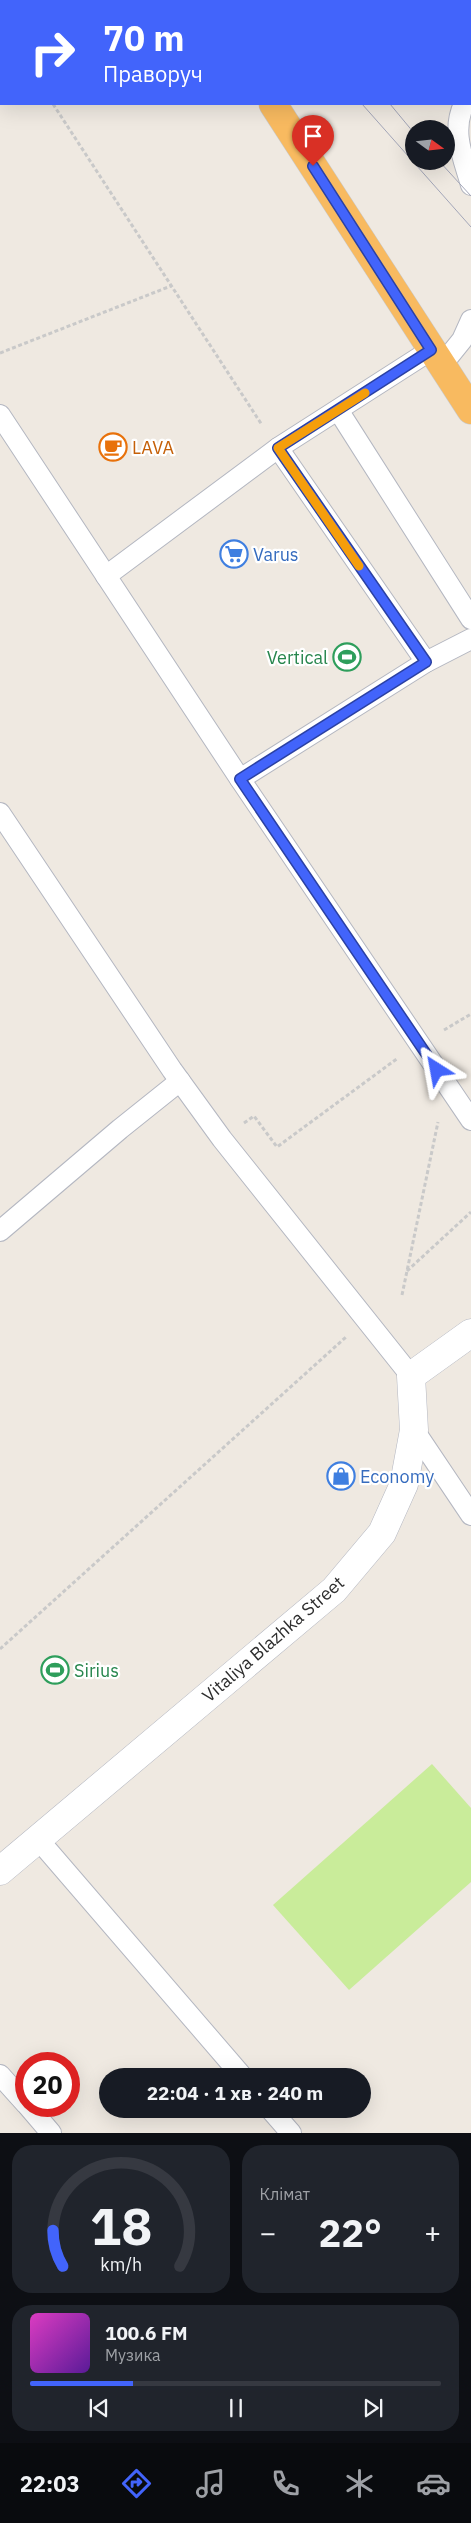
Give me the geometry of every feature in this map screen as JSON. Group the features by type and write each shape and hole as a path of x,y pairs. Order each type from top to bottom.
{"highway":[{"path":"274,105 471,410"}],"street":[{"path":"410,1376 471,1333"},
{"name":"Vitaliya Blazhka Street","path":"0,1871 334,1590 382,1533 404,1484 414,1430 410,1376"}],"lane":[{"path":"464,105 458,116 457,137 471,185"},
{"path":"106,576 278,448 338,410 436,358 462,340 471,320"},
{"path":"338,410 471,619"},
{"path":"0,416 240,779 471,1120"},
{"path":"278,448 426,662"},
{"path":"240,779 426,662 471,639"},
{"path":"0,813 180,1081 222,1139 410,1376"},
{"path":"0,1231 120,1129 180,1081"},
{"path":"414,1430 471,1514"},
{"path":"38,1838 235,2068"},
{"path":"0,2075 15,2092"},
{"path":"37,2117 51,2133"},
{"path":"278,2118 291,2133"}],"path":[{"path":"54,105 278,448"},
{"path":"0,353 171,286"},
{"path":"222,1139 254,1116 278,1147 381,1069"},
{"path":"402,1295 446,1083"},
{"path":"407,1272 471,1212"},
{"path":"0,1649 365,1320"}],"green space":[{"path":"432,1764 471,1808 471,1882 349,1990 273,1905"}],"tram line":[{"path":"363,105 471,227"},
{"path":"391,105 405,122"},
{"path":"447,170 471,196"}],"slow traffic":[{"path":"359,566 278,448 365,393"}],"place":[{"name":"LAVA","path":"113,447"},
{"name":"Varus","path":"234,554"},
{"name":"Vertical","path":"347,657"},
{"name":"Economy","path":"341,1476"},
{"name":"Sirius","path":"55,1670"}],"route":[{"path":"313,166 431,350 278,448 426,662 240,779 437,1070"}]}
